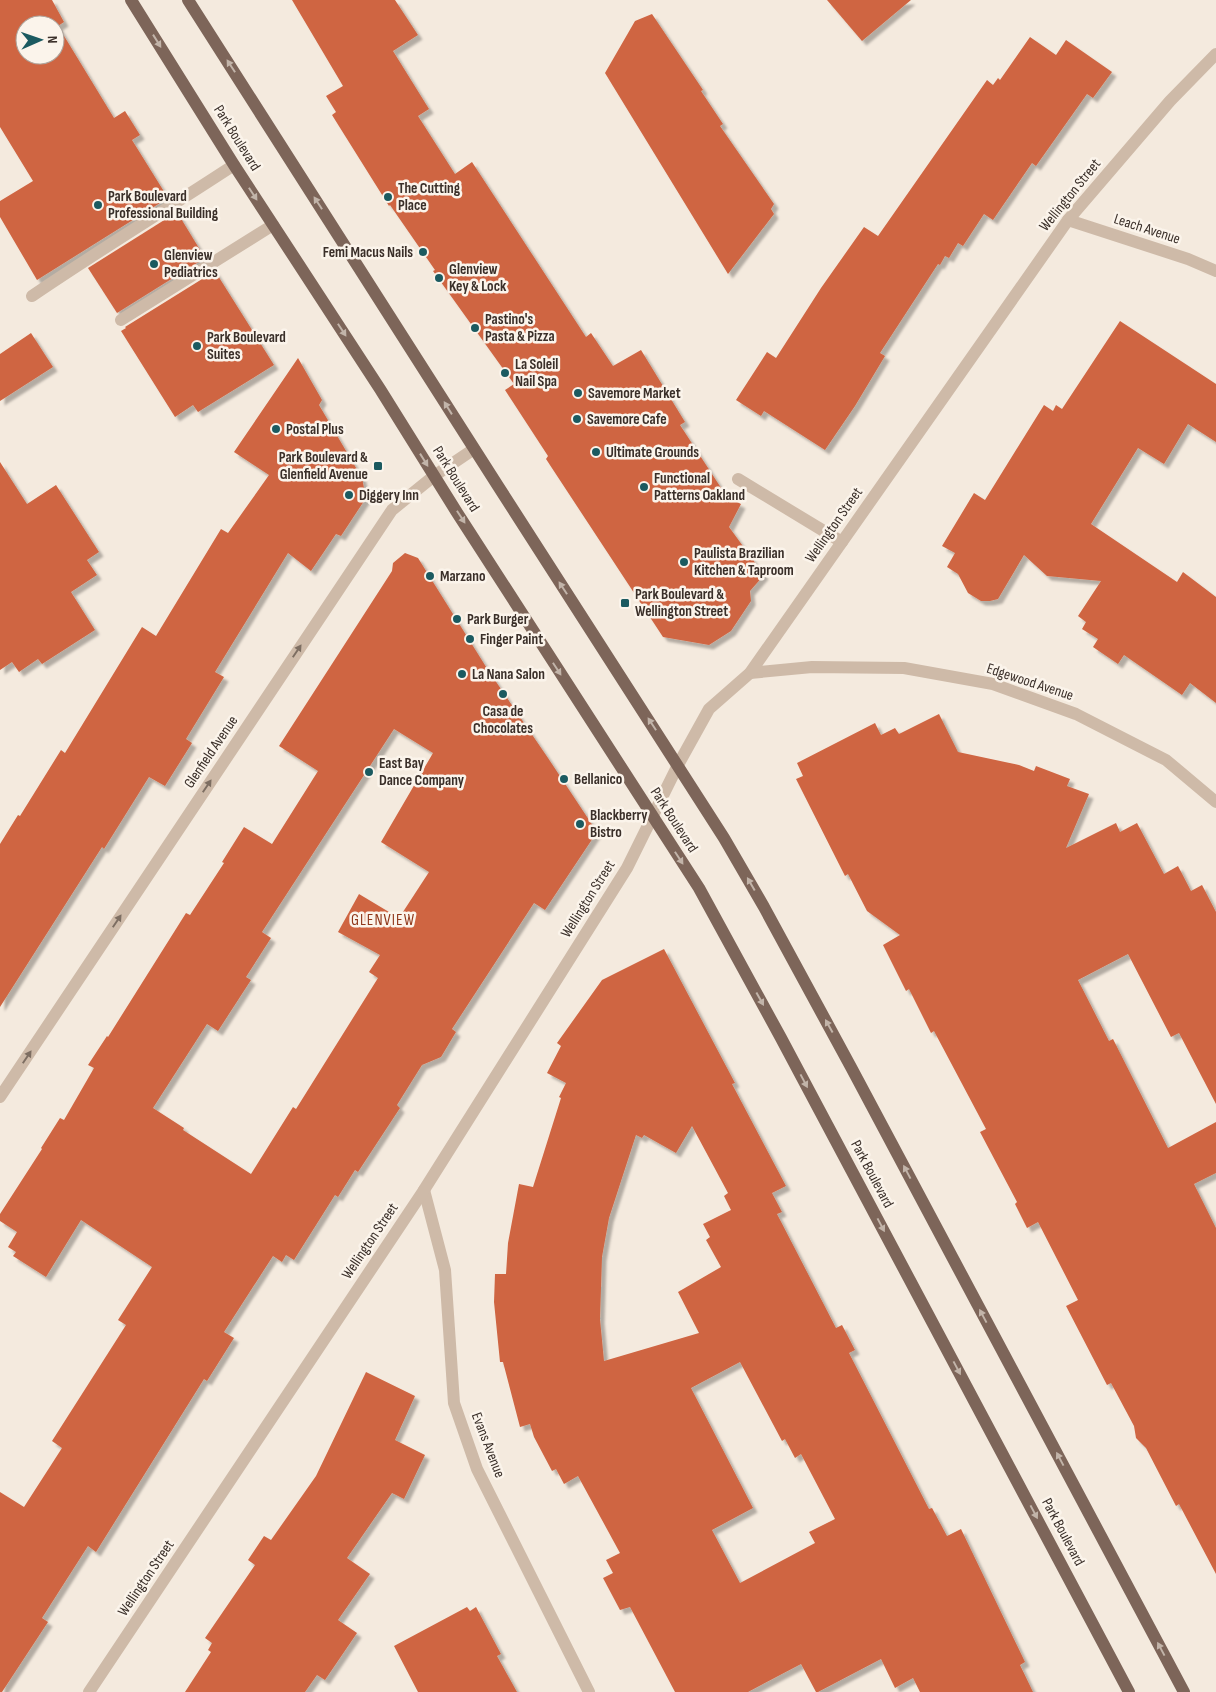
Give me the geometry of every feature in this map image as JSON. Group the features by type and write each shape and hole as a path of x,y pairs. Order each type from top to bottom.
{"main road":[{"name":"Park Boulevard","path":"131,0 234,165 375,380 434,476 699,888 1129,1692"},
{"name":"Park Boulevard","path":"188,0 724,838 773,924 1184,1692"}],"street":[{"name":"Wellington Street","path":"89,1692 424,1190 627,868 678,765 709,709 750,673 1068,220 1170,101 1216,54"},
{"path":"32,296 234,165"},
{"name":"Leach Avenue","path":"1068,220 1216,270"},
{"path":"121,320 273,225"},
{"name":"Glenfield Avenue","path":"0,1097 392,510 434,476 474,449"},
{"path":"738,480 842,542"},
{"name":"Edgewood Avenue","path":"750,673 812,667 904,668 994,684 1076,714 1166,760 1216,802"},
{"name":"Evans Avenue","path":"424,1190 445,1270 454,1403 477,1469 589,1692"}],"building":[{"path":"0,0 52,0 60,15 15,15 15,65 65,65 65,38 114,118 125,111 140,135 132,140 168,198 37,280 0,217 0,201 33,181 0,127"},
{"path":"292,0 395,0 418,35 393,51 429,109 418,116 455,174 472,162 586,337 591,333 613,366 641,350 685,422 680,425 727,497 741,504 729,527 764,575 750,591 751,601 731,631 709,645 663,637 546,459 548,456 505,390 514,384 389,206 332,115 336,112 326,96 343,86"},
{"path":"827,0 911,0 862,41"},
{"path":"652,14 703,90 701,91 723,124 720,126 774,204 771,209 774,214 728,274 605,73 635,21"},
{"path":"1030,37 1056,55 1066,40 1112,72 1093,98 1087,94 1036,166 1032,163 993,220 984,214 963,246 958,243 949,258 945,256 940,265 938,264 880,353 885,356 855,406 825,450 764,411 761,416 736,400 767,352 776,358 821,288 864,227 878,236 987,80 993,85 998,78 1000,80"},
{"name":"Glenview Pediatrics","path":"177,212 205,258 117,313 88,268"},
{"name":"Park Boulevard Suites","path":"215,271 274,365 198,412 193,405 175,417 121,331"},
{"path":"1120,321 1216,384 1216,442 1188,424 1164,464 1138,448 1091,524 1177,582 1183,572 1216,597 1216,703 1190,683 1182,695 1124,655 1118,664 1093,647 1098,639 1082,629 1086,622 1078,616 1101,581 1047,576 1024,555 998,599 981,601 968,593 958,574 947,567 955,553 942,546 974,493 985,500 1044,405 1053,411 1056,405 1062,409"},
{"path":"31,333 53,367 0,401 0,354"},
{"path":"298,358 322,400 319,405 362,478 366,498 341,536 336,534 311,571 288,553 215,672 224,677 186,739 192,743 165,786 149,777 0,1007 0,844 18,815 20,816 61,750 65,753 142,627 156,636 221,529 228,533 269,475 234,452"},
{"path":"0,462 27,504 56,485 99,552 87,560 97,575 71,592 95,630 42,664 38,659 19,672 12,662 0,670"},
{"path":"405,553 418,558 488,670 597,832 545,910 534,903 452,1029 456,1032 441,1057 422,1065 397,1105 400,1108 358,1172 355,1170 338,1197 335,1195 294,1260 286,1255 282,1262 273,1256 224,1332 234,1338 207,1381 204,1379 96,1552 88,1546 42,1618 48,1622 2,1692 0,1692 0,1492 24,1507 62,1448 52,1441 126,1325 118,1320 152,1267 81,1220 46,1277 13,1256 16,1252 8,1247 17,1232 0,1221 0,1214 60,1118 64,1120 94,1068 88,1065 108,1037 186,913 190,915 224,863 222,862 244,827 272,844 318,771 279,746 392,571 393,563","holes":["394,729 433,753 381,842 429,872 399,918 359,894 338,932 380,955 369,972 378,978 296,1109 293,1107 251,1174 153,1108 207,1024 218,1031 251,980 246,977 271,938 262,932"]},
{"path":"939,714 958,752 1019,765 1034,771 1036,766 1070,779 1067,786 1089,794 1066,848 1116,823 1120,832 1137,823 1164,874 1178,866 1191,891 1202,885 1216,912 1216,1104 1179,1033 1171,1037 1128,954 1078,980 1109,1041 1113,1039 1168,1148 1216,1122 1216,1173 1194,1184 1216,1228 1216,1574 1179,1504 1176,1506 1146,1448 1136,1438 1134,1426 1111,1383 1107,1385 1066,1306 1078,1300 1038,1222 1027,1228 1015,1204 1017,1202 980,1132 986,1129 934,1031 931,1033 909,989 906,991 883,945 900,935 867,911 848,874 845,876 796,779 803,776 797,763 875,723 881,735 895,728 899,734"},
{"path":"664,949 735,1083 732,1084 786,1186 772,1193 782,1212 777,1214 836,1328 842,1325 855,1350 849,1353 929,1509 932,1508 947,1536 961,1529 1025,1662 1020,1665 1033,1692 920,1692 913,1678 895,1688 881,1659 818,1692 816,1692 801,1664 748,1692 675,1692 630,1607 620,1610 603,1578 613,1573 606,1560 620,1553 578,1476 564,1484 556,1469 552,1471 534,1437 530,1424 520,1427 503,1362 500,1362 494,1302 495,1274 506,1274 508,1243 519,1184 533,1187 561,1098 559,1097 566,1083 547,1073 561,1046 557,1043 602,980","holes":["692,1126 728,1193 724,1196 731,1210 703,1224 710,1237 706,1240 721,1267 678,1292 699,1333 604,1361 600,1319 602,1257 609,1218 636,1135 642,1138 644,1135 676,1153","740,1362 782,1441 785,1439 795,1458 801,1454 835,1519 809,1532 815,1543 740,1583 712,1530 753,1508 691,1388"]},
{"path":"366,1372 415,1396 395,1440 425,1455 404,1499 392,1493 347,1558 370,1574 338,1620 357,1633 325,1680 317,1675 305,1692 185,1692 211,1652 208,1650 212,1643 205,1638 255,1565 248,1560 264,1536 271,1540 316,1476"},
{"path":"467,1607 470,1611 476,1607 501,1654 497,1656 517,1692 418,1692 394,1646"}],"place":[{"name":"The Cutting Place","path":"388,197"},
{"name":"Park Boulevard Professional Building","path":"98,205"},
{"name":"Femi Macus Nails","path":"423,252"},
{"name":"Glenview Pediatrics","path":"154,264"},
{"name":"Glenview Key & Lock","path":"439,278"},
{"name":"Pastino's Pasta & Pizza","path":"475,328"},
{"name":"Park Boulevard Suites","path":"197,346"},
{"name":"La Soleil Nail Spa","path":"505,373"},
{"name":"Savemore Market","path":"578,393"},
{"name":"Savemore Cafe","path":"577,419"},
{"name":"Postal Plus","path":"276,429"},
{"name":"Ultimate Grounds","path":"596,452"},
{"name":"Park Boulevard & Glenfield Avenue","path":"378,466"},
{"name":"Functional Patterns Oakland","path":"644,487"},
{"name":"Diggery Inn","path":"349,495"},
{"name":"Paulista Brazilian Kitchen & Taproom","path":"684,562"},
{"name":"Marzano","path":"430,576"},
{"name":"Park Boulevard & Wellington Street","path":"625,603"},
{"name":"Park Burger","path":"457,619"},
{"name":"Finger Paint","path":"470,639"},
{"name":"La Nana Salon","path":"462,674"},
{"name":"Casa de Chocolates","path":"503,694"},
{"name":"East Bay Dance Company","path":"369,772"},
{"name":"Bellanico","path":"564,779"},
{"name":"Blackberry Bistro","path":"580,824"}],"district":[{"name":"GLENVIEW","path":"383,920"}]}
